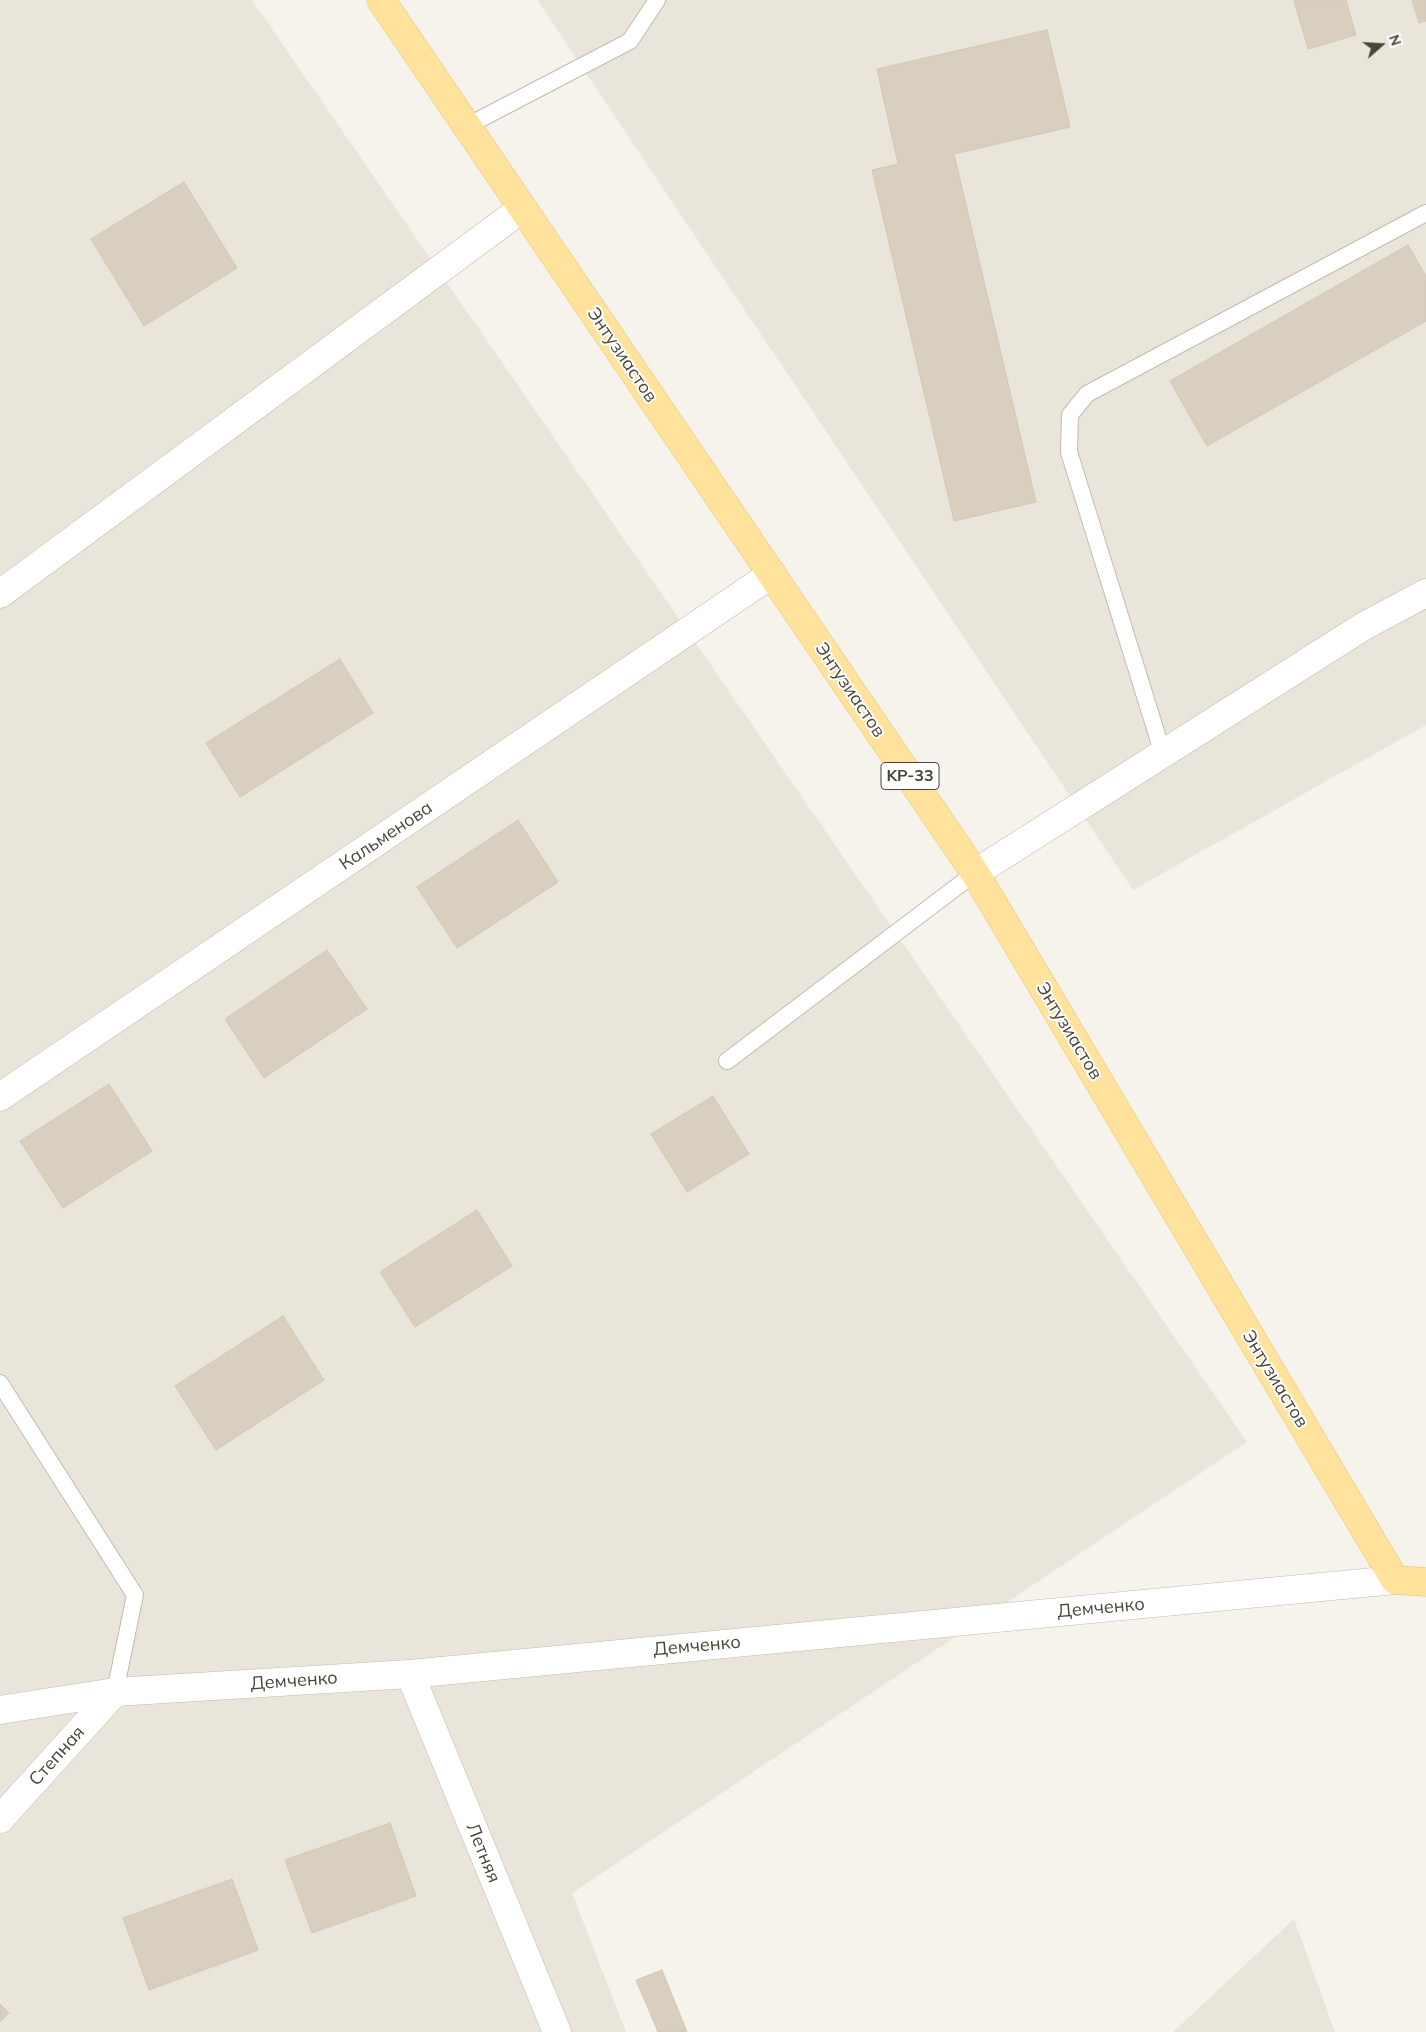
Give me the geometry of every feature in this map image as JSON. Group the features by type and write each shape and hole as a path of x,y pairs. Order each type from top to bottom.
{"main road":[{"name":"Энтузиастов","path":"381,0 975,873 1395,1580"},
{"path":"1395,1580 1426,1582"}],"street":[{"path":"0,594 522,208"},
{"name":"Кальменова","path":"0,1097 772,574"},
{"path":"975,873 1364,626 1426,593"},
{"name":"Демченко","path":"0,1710 115,1692 410,1674 1395,1580"},
{"name":"Летняя","path":"410,1674 557,2032"},
{"name":"Степная","path":"0,1819 115,1692"}],"lane":[{"path":"467,126 630,41 657,0"},
{"path":"1163,754 1069,452 1070,415 1087,394 1426,213"},
{"path":"727,1061 975,873"},
{"path":"0,1383 134,1595 115,1692"}],"shaded area":[{"path":"0,0 252,0 1247,1442 572,1893 626,2032 0,2032"},
{"path":"537,0 1426,0 1426,725 1133,890"},
{"path":"1294,1919 1335,2032 1173,2032"}],"building":[{"path":"1294,0 1346,0 1356,35 1308,49"},
{"path":"1412,0 1426,0 1426,21 1419,23"},
{"path":"1047,30 1070,127 954,154 1036,502 954,521 872,170 898,164 877,69"},
{"path":"184,182 237,268 144,326 91,239"},
{"path":"1408,245 1426,276 1426,321 1207,446 1170,381"},
{"path":"340,659 373,713 240,797 206,743"},
{"path":"518,820 558,882 457,948 417,887"},
{"path":"327,950 367,1009 264,1078 225,1019"},
{"path":"109,1084 152,1151 63,1208 20,1141"},
{"path":"713,1096 749,1154 687,1192 651,1134"},
{"path":"477,1210 512,1266 415,1327 380,1272"},
{"path":"283,1316 324,1380 216,1450 175,1386"},
{"path":"390,1823 416,1896 312,1933 285,1860"},
{"path":"232,1879 258,1950 149,1990 123,1918"},
{"path":"662,1970 687,2032 658,2032 636,1980"},
{"path":"0,2004 9,2013 0,2022"}]}
